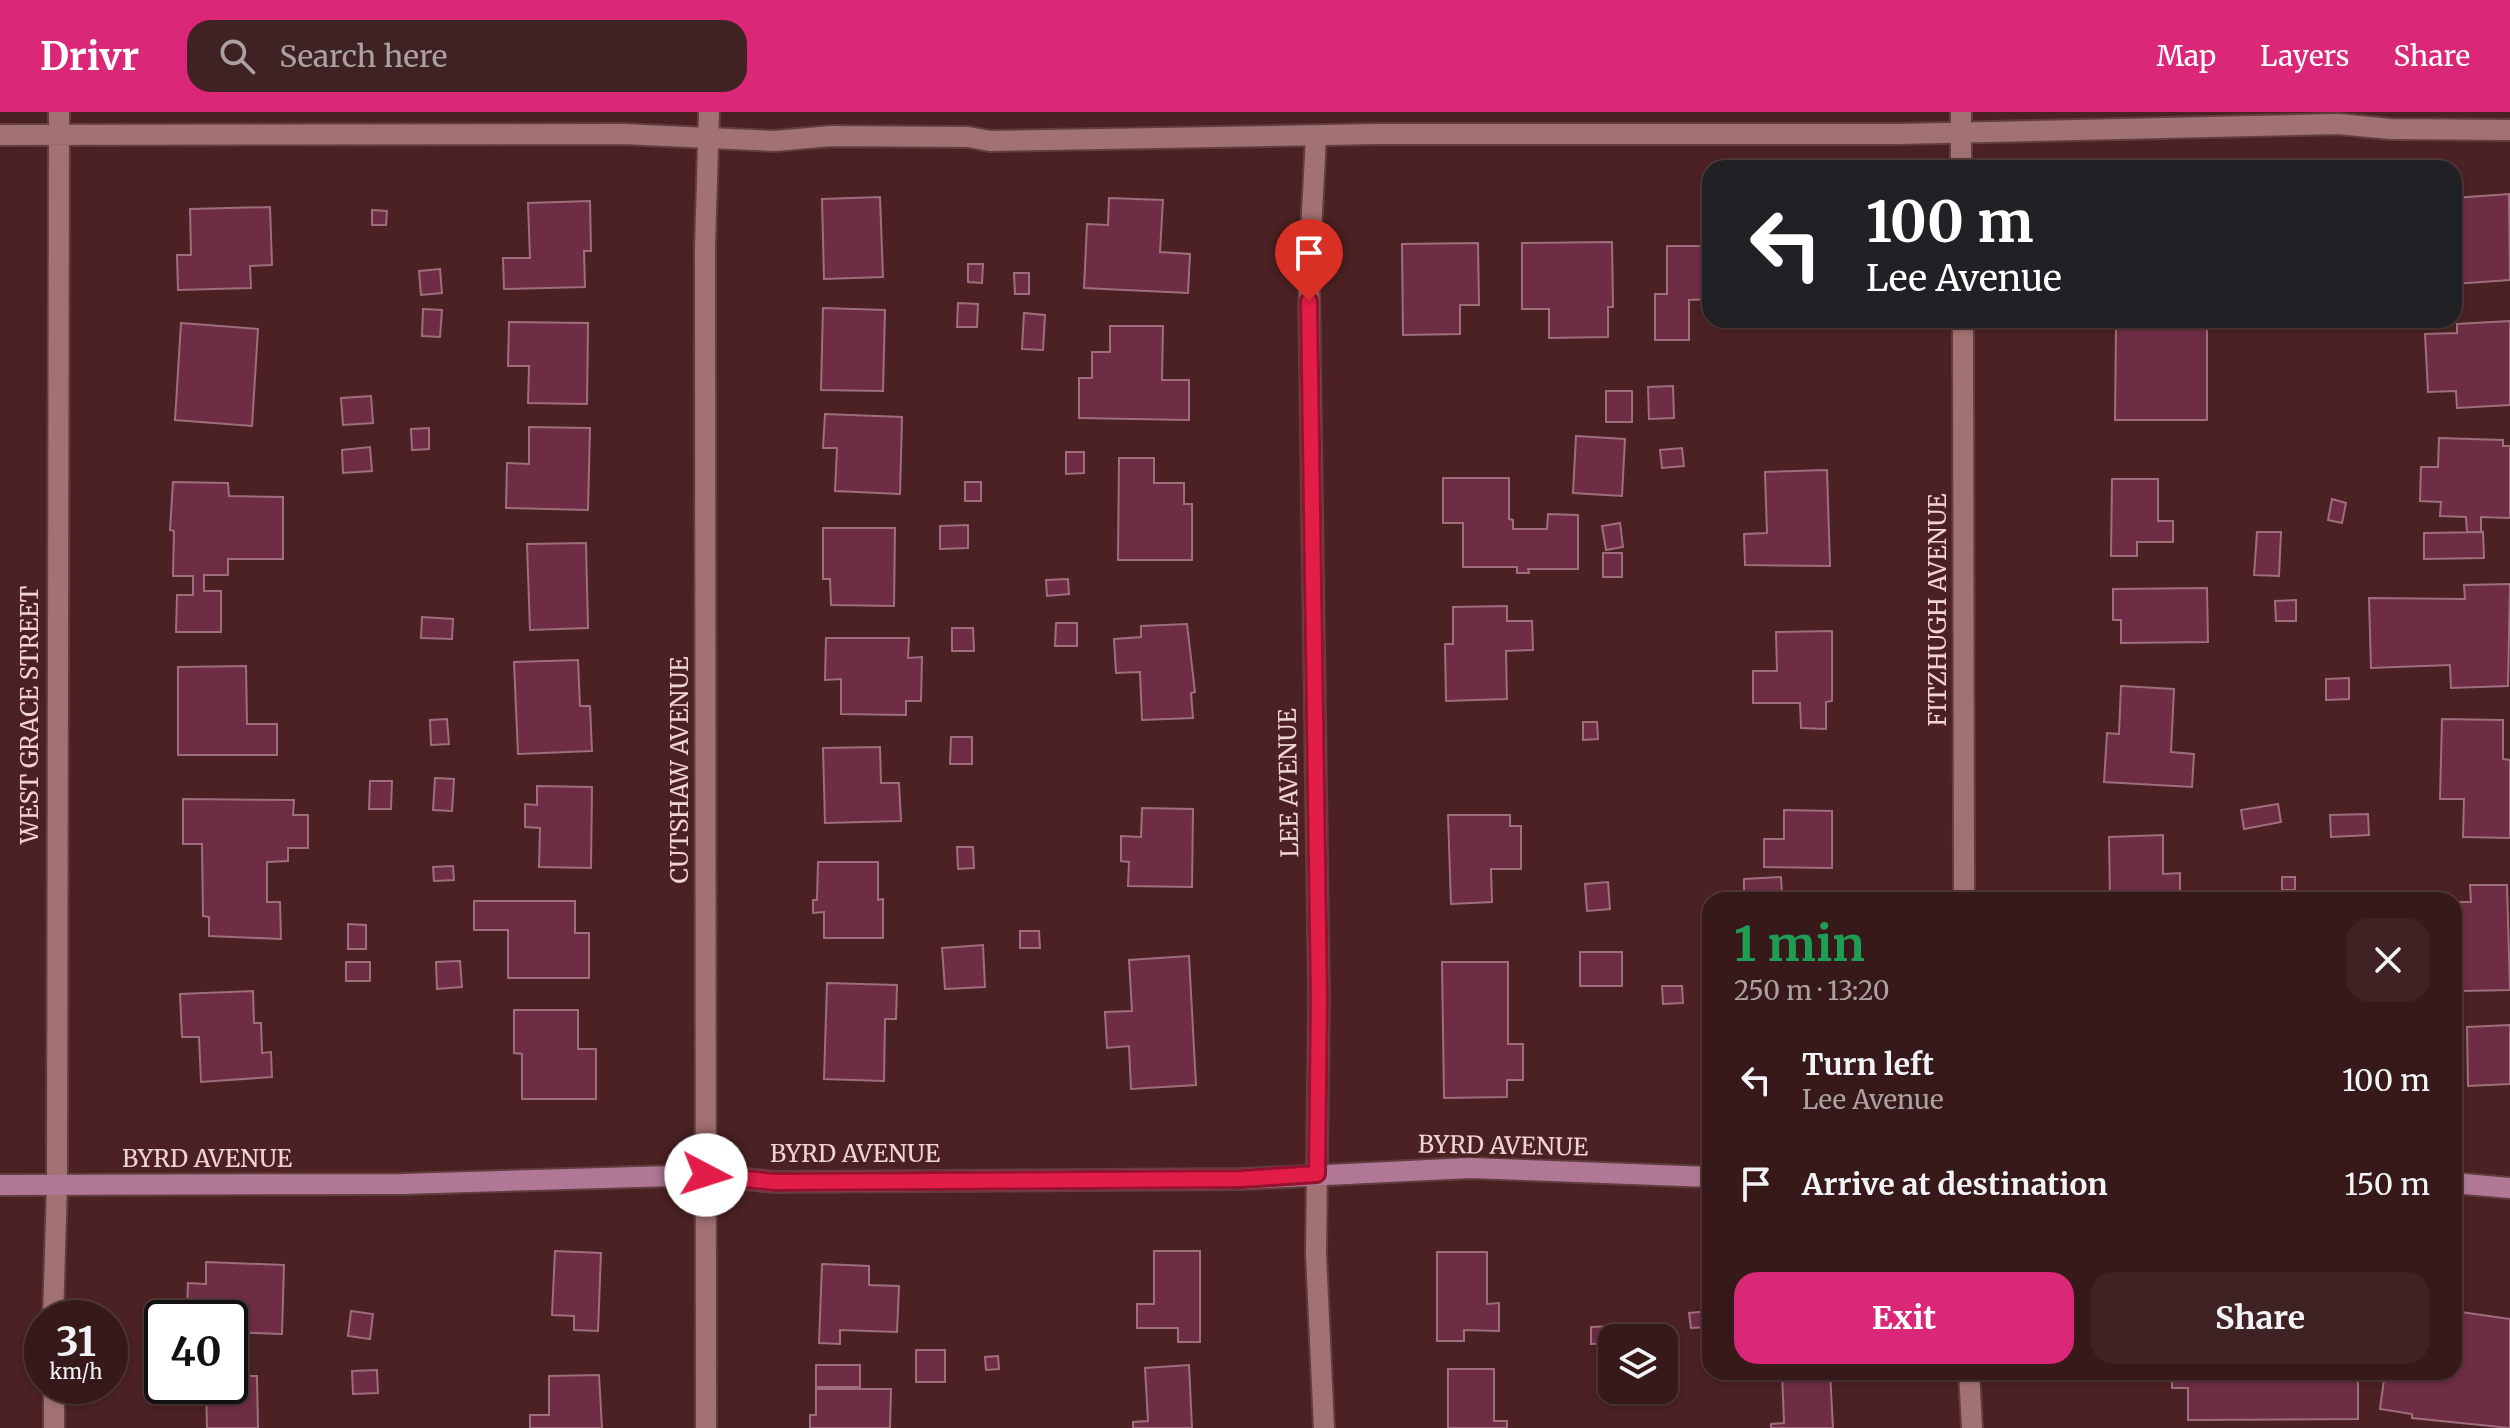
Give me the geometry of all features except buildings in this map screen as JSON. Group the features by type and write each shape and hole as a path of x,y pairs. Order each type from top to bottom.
{"street":[{"name":"WEST GRACE STREET","path":"54,1300 57,1185 59,112"},
{"name":"CUTSHAW AVENUE","path":"706,1428 709,112"},
{"path":"0,135 622,134 775,141 831,136 990,141 1316,136 1898,134 1961,121 2338,124 2390,129 2510,130"},
{"path":"1961,121 1961,160"},
{"name":"LEE AVENUE","path":"1316,136 1309,346 1319,998 1316,1254 1324,1428"},
{"name":"FITZHUGH AVENUE","path":"1963,328 1964,892"},
{"name":"BYRD AVENUE","path":"0,1185 402,1184 706,1175 775,1182 1242,1179 1470,1168 1702,1177"},
{"path":"2462,1184 2510,1188"},
{"path":"1969,1380 1972,1428"},
{"path":"54,1404 54,1428"}],"route":[{"path":"706,1175 775,1182 864,1179 1242,1179 1317,1174 1319,998 1309,301"}]}
